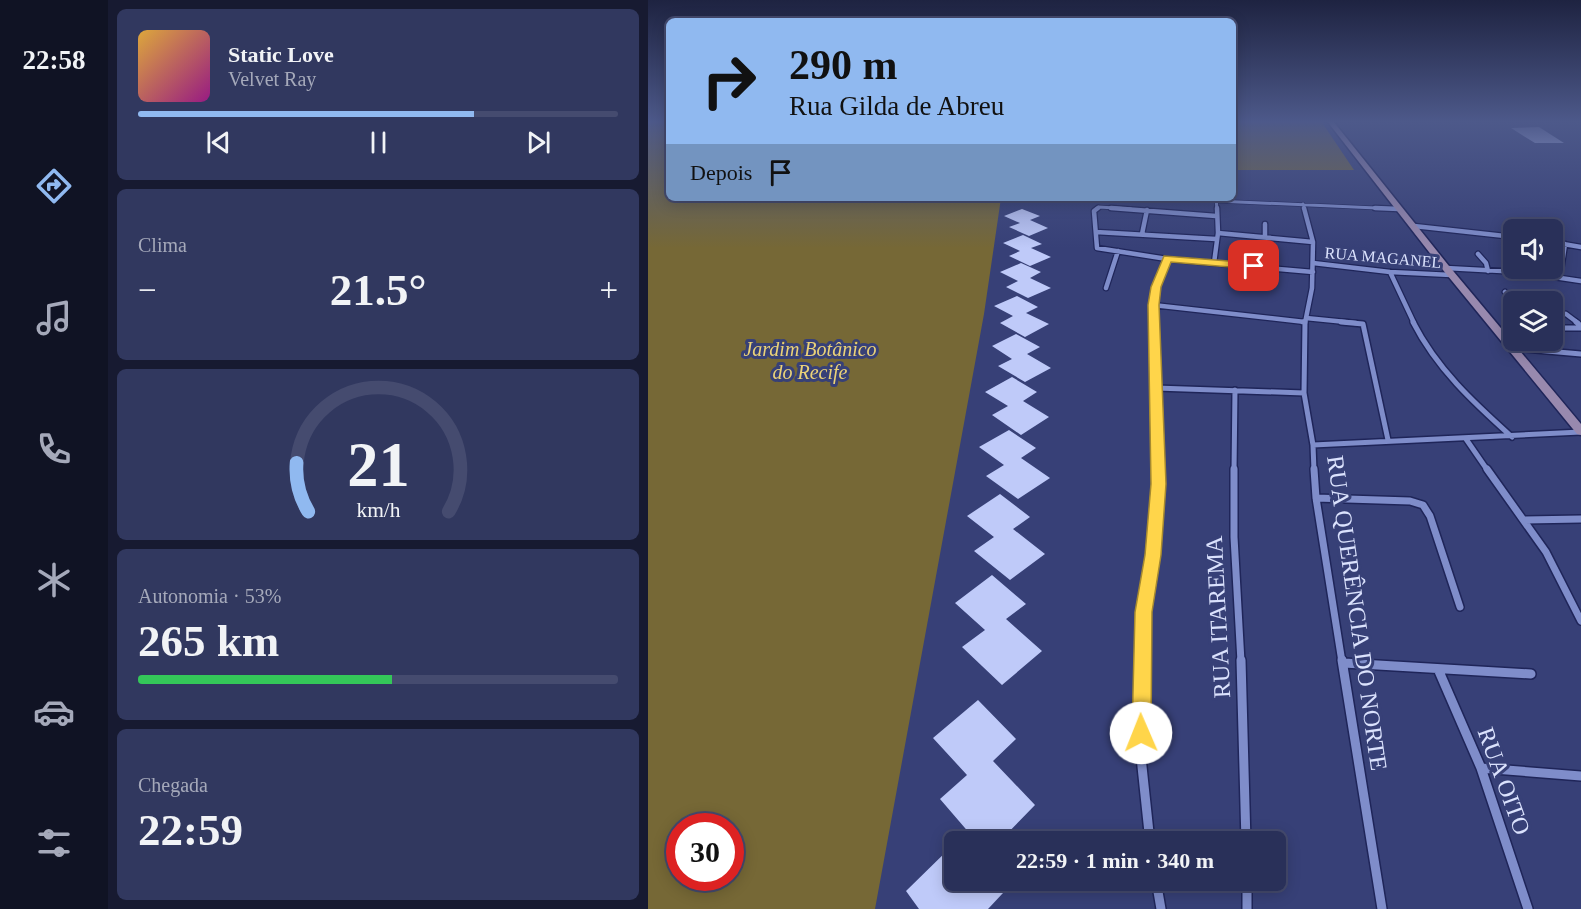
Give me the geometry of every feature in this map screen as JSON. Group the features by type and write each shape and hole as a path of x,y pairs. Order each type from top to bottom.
{"main road":[{"path":"1364,163 1503,336"},
{"path":"1515,351 1581,432"}],"street":[{"path":"1214,263 1218,233 1216,201"},
{"path":"1236,201 1399,208"},
{"name":"RUA MAGANEL","path":"1303,204 1313,242 1313,272 1305,320"},
{"path":"1216,216 1105,206 1095,209 1097,248 1167,258 1313,272"},
{"path":"1142,234 1147,210"},
{"path":"1264,237 1266,224"},
{"path":"1414,226 1503,236"},
{"path":"1096,232 1216,239"},
{"path":"1218,233 1313,242"},
{"path":"1563,257 1565,244 1581,247"},
{"path":"1106,288 1118,251"},
{"path":"1478,254 1486,263 1488,270"},
{"path":"1148,831 1140,712 1143,612 1157,514 1153,305 1156,287 1167,258"},
{"name":"RUA MAGANEL","path":"1313,263 1390,272 1503,271"},
{"path":"1390,272 1422,339 1435,360 1468,396 1512,437"},
{"name":"RUA MAGANEL","path":"1563,278 1581,281"},
{"path":"1153,305 1360,323 1365,330 1388,440"},
{"path":"1566,314 1581,327"},
{"name":"RUA QUERÊNCIA DO NORTE","path":"1305,320 1304,393 1312,445 1316,498 1382,909"},
{"path":"1563,328 1581,327"},
{"path":"1559,351 1581,354"},
{"path":"1156,388 1304,393"},
{"name":"RUA ITAREMA","path":"1235,390 1234,537 1243,706 1246,831"},
{"path":"1312,445 1581,432"},
{"path":"1466,439 1546,552 1581,621"},
{"path":"1316,498 1410,501 1423,505 1430,516 1460,607"},
{"path":"1525,520 1581,519"},
{"path":"1344,663 1531,674"},
{"name":"RUA OITO","path":"1438,669 1480,768 1528,909"},
{"path":"1480,768 1581,776"},
{"path":"1158,891 1161,909"},
{"path":"1247,891 1247,909"}],"green space":[{"name":"Jardim Botânico do Recife","path":"648,163 666,163 666,201 1001,201 984,314 875,909 648,909"},
{"path":"1236,163 1350,163 1354,170 1236,170"}],"building":[{"path":"1022,209 1040,216 1030,220 1048,228 1029,236 1009,227 1020,223 1004,216"},
{"path":"1023,235 1042,244 1031,248 1051,257 1030,266 1009,256 1020,251 1003,243"},
{"path":"1021,263 1041,272 1030,278 1051,288 1028,298 1006,287 1018,281 1000,272"},
{"path":"1017,296 1038,307 1026,313 1049,324 1025,337 1000,323 1013,316 994,306"},
{"path":"1016,334 1040,347 1027,354 1051,368 1025,382 998,366 1012,359 992,346"},
{"path":"1012,377 1037,392 1023,401 1049,417 1021,435 992,415 1008,406 985,392"},
{"path":"1009,430 1036,448 1021,458 1050,478 1018,499 986,476 1004,465 979,447"},
{"path":"1000,494 1030,517 1013,529 1045,554 1010,580 974,551 994,537 967,516"},
{"path":"992,575 1026,604 1006,619 1042,651 1002,685 962,647 985,630 955,603"},
{"path":"978,700 1016,739 993,761 1035,805 1010,831 968,831 940,799 967,775 933,738"},
{"path":"944,854 944,891 1001,891 1003,893 988,909 919,909 906,891"}],"route":[{"path":"1141,733 1143,612 1153,555 1157,514 1156,388 1153,350 1153,305 1156,287 1167,258 1254,266"}]}
